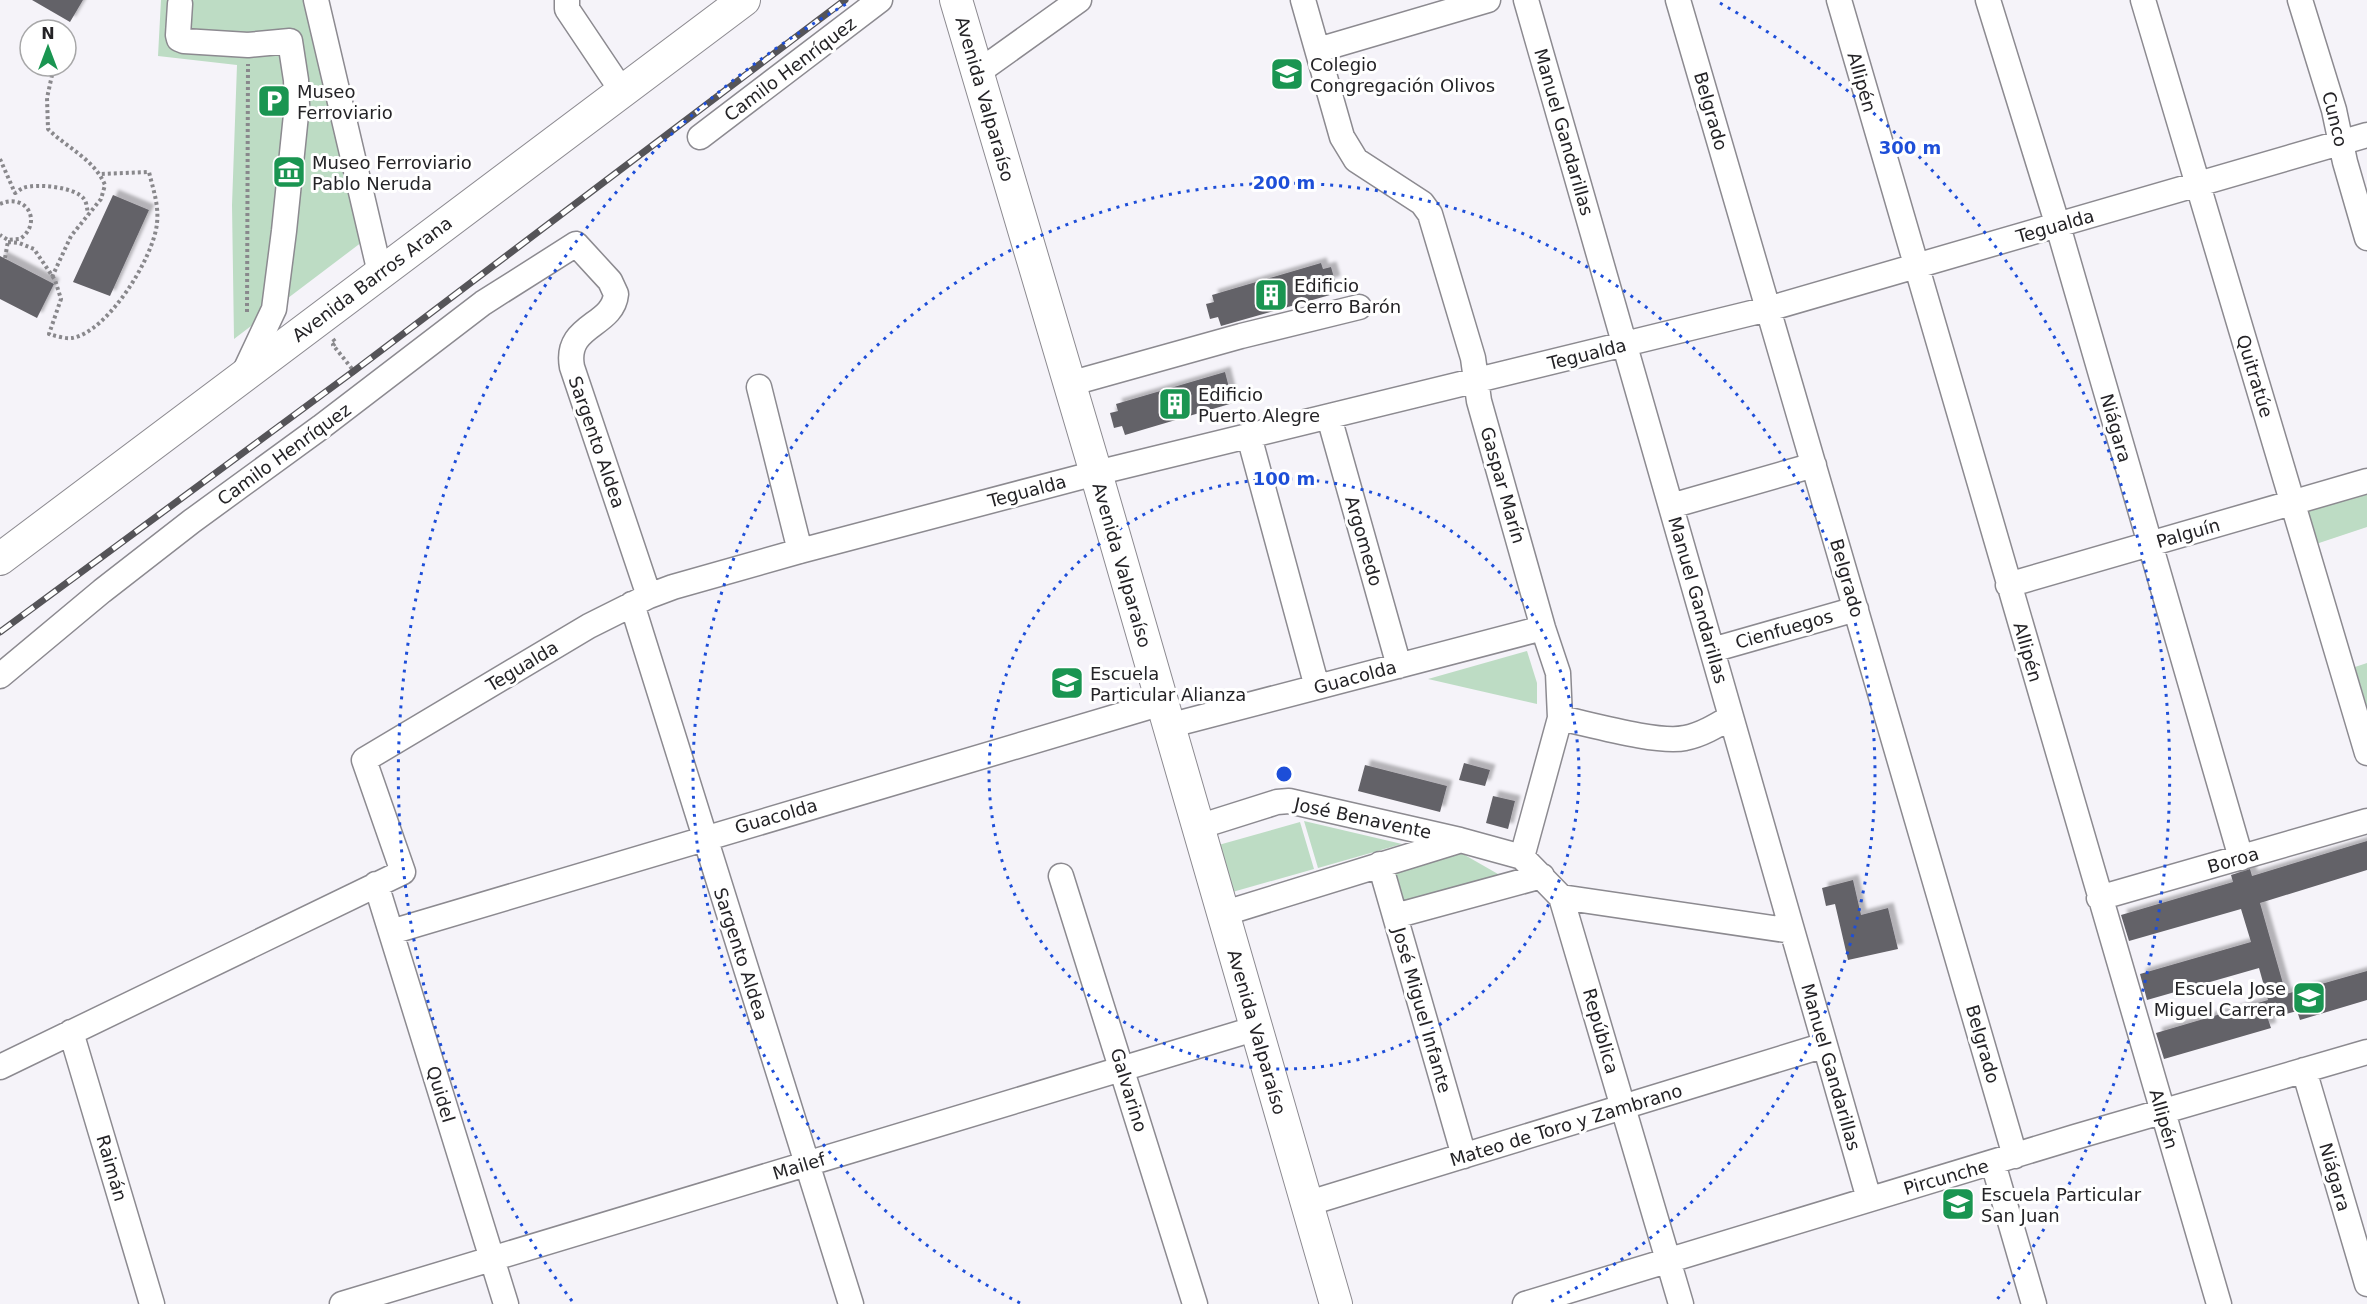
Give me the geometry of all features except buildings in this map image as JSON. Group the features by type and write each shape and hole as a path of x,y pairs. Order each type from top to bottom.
{"main road":[{"name":"Avenida Barros Arana","path":"0,559 744,0"},
{"name":"Avenida Valparaíso","path":"956,0 1096,473 1336,1304"}],"street":[{"path":"316,0 380,273"},
{"path":"567,0 567,9 622,91"},
{"name":"Camilo Henríquez","path":"700,137 880,0"},
{"path":"977,73 1079,0"},
{"path":"1303,0 1318,50 1488,0"},
{"name":"Manuel Gandarillas","path":"1526,0 1869,1199"},
{"name":"Belgrado","path":"1678,0 1856,609 2004,1159 2034,1304"},
{"name":"Allipén","path":"1839,0 2219,1304"},
{"name":"Niágara","path":"1988,0 2058,226 2241,858"},
{"name":"Quitratúe","path":"2143,0 2367,753"},
{"name":"Cunco","path":"2300,0 2334,110 2367,238"},
{"path":"180,4 178,39 184,42 248,45 290,42 297,105 274,309 242,376"},
{"name":"Gaspar Marín","path":"1318,50 1342,137 1349,151 1356,160 1422,203 1430,214 1473,358 1479,401 1543,628 1558,673 1560,718 1522,857"},
{"name":"Tegualda","path":"376,884 403,872 364,760 589,626 640,600 800,551 1096,473 1768,309 2367,135"},
{"name":"Camilo Henríquez","path":"0,676 102,591 192,521 321,427 483,303 576,244"},
{"name":"Sargento Aldea","path":"576,244 610,281 616,294 610,310 580,334 575,341 570,358 572,367 640,600 704,837 851,1304"},
{"path":"1069,384 1241,336 1359,307"},
{"path":"759,387 800,551"},
{"name":"Argomedo","path":"1329,417 1399,666"},
{"path":"1249,436 1317,687"},
{"path":"1671,506 1814,465"},
{"name":"Palguín","path":"2008,585 2367,481"},
{"name":"Cienfuegos","path":"1712,650 1856,609"},
{"name":"Guacolda","path":"391,932 704,837 1165,714 1317,687 1543,628"},
{"path":"1560,718 1660,739 1683,739 1705,732 1731,717"},
{"name":"José Benavente","path":"1197,827 1277,802 1289,801 1460,840 1522,857 1561,897"},
{"name":"Boroa","path":"2099,898 2367,821"},
{"name":"José Benavente","path":"1222,914 1460,840"},
{"name":"José Miguel Infante","path":"1380,864 1464,1156"},
{"name":"Galvarino","path":"1061,876 1196,1304"},
{"path":"1395,916 1542,876"},
{"path":"0,1067 376,884"},
{"name":"Quidel","path":"376,884 506,1304"},
{"path":"1561,897 1792,931"},
{"name":"República","path":"1561,897 1681,1304"},
{"name":"Mailef","path":"342,1304 1257,1028"},
{"name":"Raimán","path":"72,1032 152,1304"},
{"name":"Mateo de Toro y Zambrano","path":"1306,1204 1825,1045"},
{"name":"Pircunche","path":"1525,1304 2162,1111 2367,1052"},
{"name":"Niágara","path":"2304,1070 2367,1284"}],"path":[{"path":"247,320 248,45"},
{"path":"51,78 47,98 48,129 84,157 100,174 105,185 101,199 71,236 52,278"},
{"path":"0,159 15,193 14,201"},
{"path":"0,236 8,241 34,249 55,280 61,299 49,334 72,338 95,328 104,320 142,267 153,241 157,222 156,200 149,172 100,174"},
{"path":"15,193 23,188 38,185 63,188 85,200 88,214"},
{"path":"0,204 14,201 27,208 30,218 30,229 20,240 8,241"},
{"path":"5,258 8,241"},
{"path":"318,320 336,343 333,345 354,371"}],"green space":[{"name":"Museo Ferroviario Pablo Neruda","path":"161,0 312,0 362,242 234,339 232,205 237,65 158,56"},
{"path":"2367,491 2367,527 2316,544 2307,509"},
{"path":"1527,651 1537,683 1537,704 1428,679"},
{"path":"2367,663 2367,707 2355,667"},
{"path":"1304,821 1402,844 1318,868"},
{"path":"1300,822 1314,869 1229,893 1215,846"},
{"path":"1456,850 1505,878 1391,911 1380,871"}],"railway":[{"path":"0,632 354,371 845,0"}],"place":[{"name":"Colegio Congregación Olivos","path":"1287,74"},
{"name":"Museo Ferroviario","path":"274,101"},
{"name":"Museo Ferroviario Pablo Neruda","path":"289,172"},
{"name":"Edificio Cerro Barón","path":"1271,295"},
{"name":"Edificio Puerto Alegre","path":"1175,404"},
{"name":"Escuela Particular Alianza","path":"1067,683"},
{"name":"Escuela Jose Miguel Carrera","path":"2309,998"},
{"name":"Escuela Particular San Juan","path":"1958,1204"}]}
